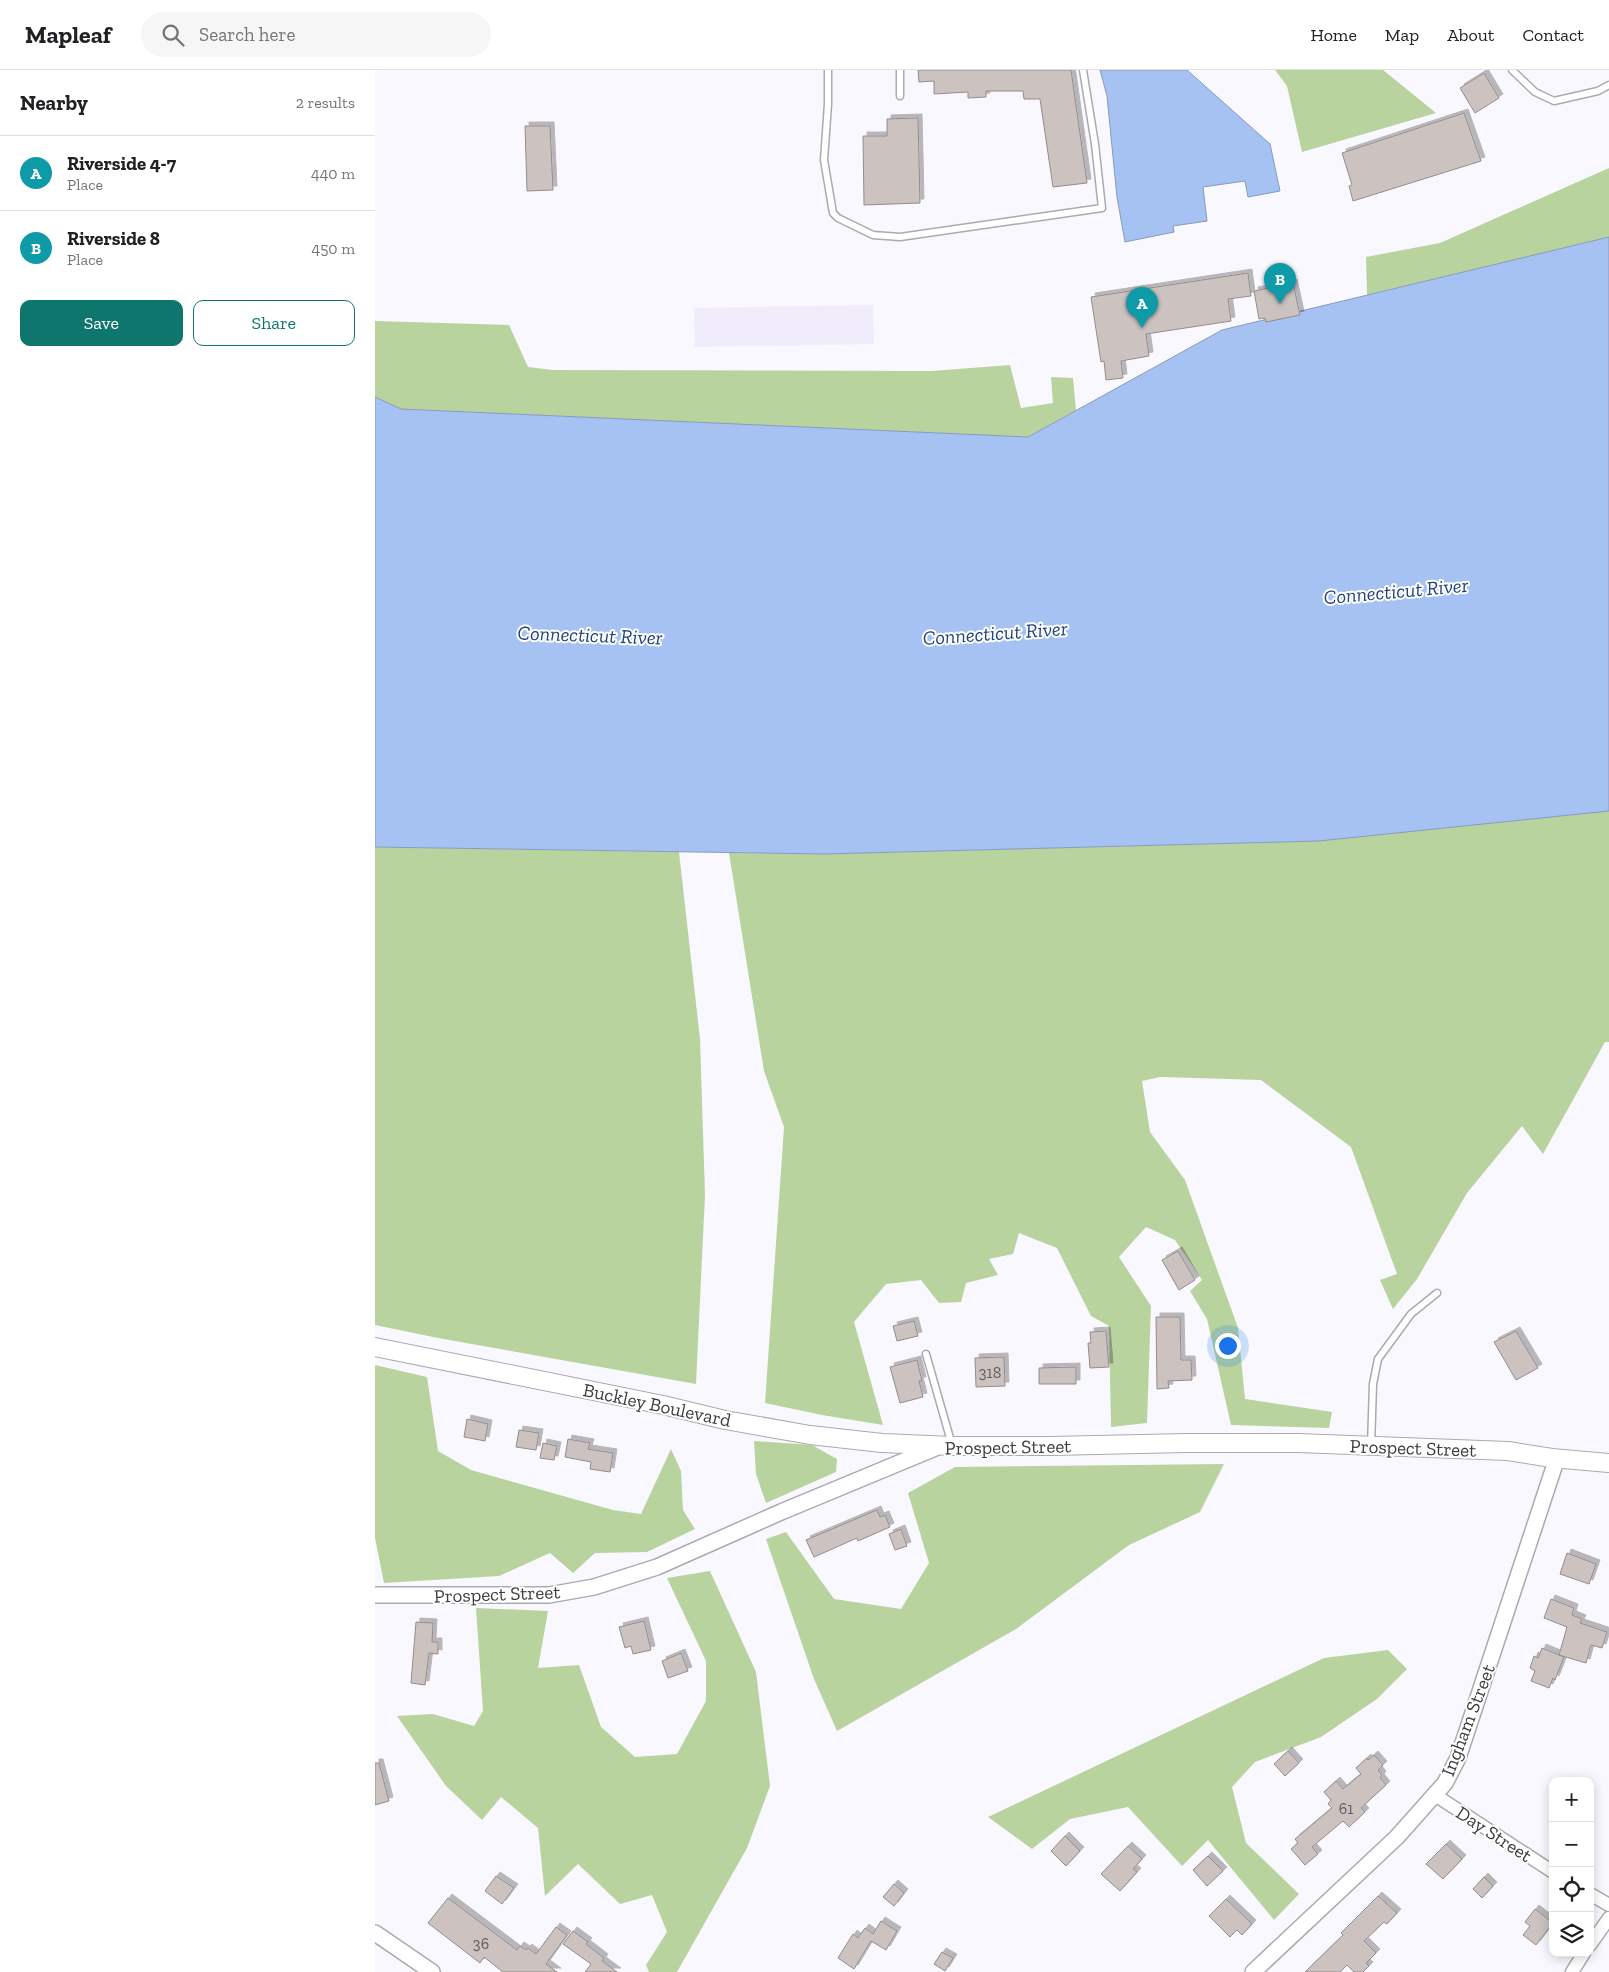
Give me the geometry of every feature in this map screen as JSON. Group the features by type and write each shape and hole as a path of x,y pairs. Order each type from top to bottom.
{"main road":[{"name":"Buckley Boulevard","path":"375,1347 663,1405 725,1420 810,1435 882,1443 947,1446"},
{"name":"Prospect Street","path":"947,1446 1298,1443 1508,1451 1609,1463"}],"street":[{"name":"Prospect Street","path":"375,1595 549,1595 594,1587 657,1567 781,1512 947,1446"},
{"name":"Ingham Street","path":"1253,1972 1397,1837 1445,1783 1458,1758 1557,1458"},
{"name":"Day Street","path":"1435,1795 1549,1869"},
{"path":"1594,1896 1609,1905"},
{"path":"1594,1939 1609,1918"},
{"path":"375,1933 432,1972"},
{"path":"1572,1972 1582,1957"}],"lane":[{"path":"828,70 828,104 824,160 833,213 838,218 873,235 900,237 1102,208 1095,144 1083,70"},
{"path":"900,70 900,96"},
{"path":"1512,70 1535,92 1554,101 1598,90 1609,85"},
{"path":"1371,1447 1373,1384 1378,1359 1411,1314 1437,1293"},
{"path":"926,1354 947,1446"}],"shaded area":[{"path":"873,305 874,344 695,347 694,308"}],"green space":[{"path":"1275,70 1383,70 1436,113 1302,152 1287,86"},
{"path":"1609,168 1609,237 1367,295 1366,257 1440,243"},
{"path":"375,321 509,325 528,367 553,370 932,371 1010,365 1021,408 1053,403 1051,377 1073,378 1076,410 1028,437 401,409 375,397"},
{"path":"1609,811 1609,1042 1605,1042 1543,1154 1522,1126 1467,1193 1417,1279 1393,1309 1380,1280 1397,1274 1351,1147 1261,1080 1160,1077 1142,1081 1150,1132 1185,1180 1238,1328 1245,1399 1332,1412 1329,1428 1231,1425 1207,1319 1190,1291 1202,1280 1175,1240 1146,1227 1119,1257 1151,1306 1147,1423 1111,1427 1109,1326 1091,1316 1057,1248 1019,1233 1013,1254 989,1259 998,1275 966,1283 961,1302 939,1303 921,1280 886,1284 854,1322 883,1425 765,1403 784,1127 764,1071 729,853 824,854 1319,841"},
{"path":"375,847 679,852 700,1039 705,1195 696,1384 375,1325"},
{"path":"375,1365 427,1377 438,1451 471,1470 613,1510 641,1514 671,1449 681,1471 683,1510 695,1529 647,1552 595,1553 573,1573 550,1553 499,1576 384,1583 375,1538"},
{"path":"754,1441 812,1445 837,1459 836,1472 766,1503 756,1474"},
{"path":"1224,1464 1200,1512 1129,1545 1016,1629 837,1731 814,1679 766,1539 786,1532 834,1599 901,1609 929,1563 908,1493 955,1467"},
{"path":"710,1571 756,1672 770,1786 747,1848 677,1972 649,1972 646,1965 667,1932 652,1895 620,1904 578,1864 545,1896 538,1828 501,1797 482,1820 446,1786 397,1716 433,1714 474,1726 483,1711 476,1608 548,1611 538,1668 579,1665 601,1727 635,1757 677,1754 706,1701 706,1661 667,1578"},
{"path":"1388,1650 1407,1669 1377,1699 1321,1737 1255,1762 1232,1787 1246,1843 1299,1894 1274,1920 1208,1840 1182,1866 1128,1807 1070,1819 1032,1849 988,1817 1324,1658"}],"water":[{"path":"1100,70 1187,70 1270,144 1280,191 1248,197 1245,181 1203,187 1207,221 1173,226 1174,232 1125,242 1117,197 1107,96"},
{"name":"Connecticut River","path":"1609,237 1609,811 1319,841 824,854 375,847 375,397 401,409 1028,437 1222,330"}],"building":[{"path":"918,70 1071,70 1087,183 1053,187 1040,99 1024,99 1023,91 986,91 986,97 968,98 968,92 934,94 934,81 919,82"},
{"path":"1484,73 1499,98 1475,113 1460,88"},
{"path":"1464,113 1481,161 1353,201 1349,186 1352,185 1342,153"},
{"path":"918,118 920,203 864,205 863,136 887,136 887,119"},
{"path":"525,126 550,126 553,190 527,191"},
{"path":"1248,273 1251,296 1228,299 1231,321 1146,334 1149,356 1121,361 1123,378 1106,380 1104,361 1101,362 1091,297"},
{"path":"1293,283 1300,315 1266,322 1265,318 1259,319 1254,291"},
{"path":"1178,1251 1195,1280 1179,1290 1162,1260"},
{"path":"1156,1317 1180,1317 1181,1360 1191,1360 1192,1380 1168,1381 1169,1388 1157,1389"},
{"path":"914,1321 918,1336 897,1341 893,1326"},
{"path":"1106,1331 1109,1367 1090,1368 1088,1343 1091,1343 1090,1332"},
{"path":"1516,1331 1538,1368 1516,1380 1494,1342"},
{"path":"1004,1357 1005,1386 976,1387 975,1358"},
{"path":"917,1360 922,1381 919,1381 923,1397 900,1403 890,1367"},
{"path":"1076,1367 1076,1384 1039,1384 1039,1368"},
{"path":"467,1419 488,1424 485,1441 464,1437"},
{"path":"519,1430 539,1433 536,1450 516,1447"},
{"path":"568,1439 590,1443 588,1449 613,1453 610,1472 590,1469 591,1462 565,1457"},
{"path":"543,1443 557,1446 554,1460 540,1458"},
{"path":"877,1510 880,1517 885,1515 890,1527 858,1541 857,1538 814,1557 806,1540"},
{"path":"901,1529 907,1546 895,1550 889,1534"},
{"path":"1567,1553 1596,1564 1589,1584 1560,1574"},
{"path":"1551,1599 1574,1608 1572,1615 1582,1619 1580,1623 1607,1632 1602,1648 1591,1645 1586,1663 1559,1655 1567,1627 1544,1618"},
{"path":"644,1621 651,1650 633,1654 631,1646 625,1648 619,1627"},
{"path":"416,1622 433,1623 432,1642 438,1642 438,1654 429,1653 425,1685 411,1683"},
{"path":"1542,1648 1564,1657 1555,1680 1553,1678 1549,1688 1531,1681 1535,1671 1530,1668 1534,1656 1538,1658"},
{"path":"681,1653 688,1671 668,1678 662,1661"},
{"path":"1288,1751 1299,1763 1285,1776 1274,1764"},
{"path":"1374,1755 1383,1765 1378,1770 1382,1775 1380,1778 1386,1785 1361,1808 1365,1812 1349,1827 1343,1821 1312,1847 1318,1854 1305,1865 1291,1849 1298,1843 1295,1839 1332,1808 1328,1804 1331,1800 1324,1792 1336,1781 1343,1789 1361,1774 1356,1768 1367,1758 1368,1760"},
{"path":"375,1763 379,1763 389,1801 375,1805"},
{"path":"1065,1836 1080,1851 1066,1866 1051,1851"},
{"path":"1446,1844 1462,1859 1443,1879 1426,1864"},
{"path":"1128,1846 1142,1859 1133,1869 1137,1872 1120,1891 1101,1874"},
{"path":"1208,1856 1223,1871 1207,1886 1193,1870"},
{"path":"496,1876 514,1888 502,1904 485,1891"},
{"path":"1484,1877 1493,1886 1482,1898 1473,1889"},
{"path":"894,1884 904,1893 894,1906 883,1897"},
{"path":"1378,1896 1397,1913 1387,1924 1384,1922 1364,1941 1376,1953 1366,1963 1369,1966 1363,1972 1354,1972 1347,1965 1340,1972 1305,1972 1343,1935 1341,1933"},
{"path":"448,1898 517,1950 520,1946 526,1950 528,1948 536,1954 556,1927 567,1935 546,1964 557,1972 503,1972 484,1957 480,1963 428,1923"},
{"path":"1226,1899 1252,1924 1242,1935 1237,1930 1230,1937 1209,1916"},
{"path":"1535,1909 1549,1920 1549,1928 1536,1945 1523,1935 1530,1926 1525,1922"},
{"path":"881,1921 897,1931 886,1950 871,1941 854,1969 838,1958 853,1934 858,1938 865,1928 873,1934"},
{"path":"573,1931 588,1942 586,1944 604,1958 602,1961 617,1972 585,1972 591,1964 563,1944"},
{"path":"942,1952 953,1958 945,1971 934,1964"}],"place":[{"name":"Riverside 8","path":"1280,304"},
{"name":"Riverside 4-7","path":"1142,328"}]}
